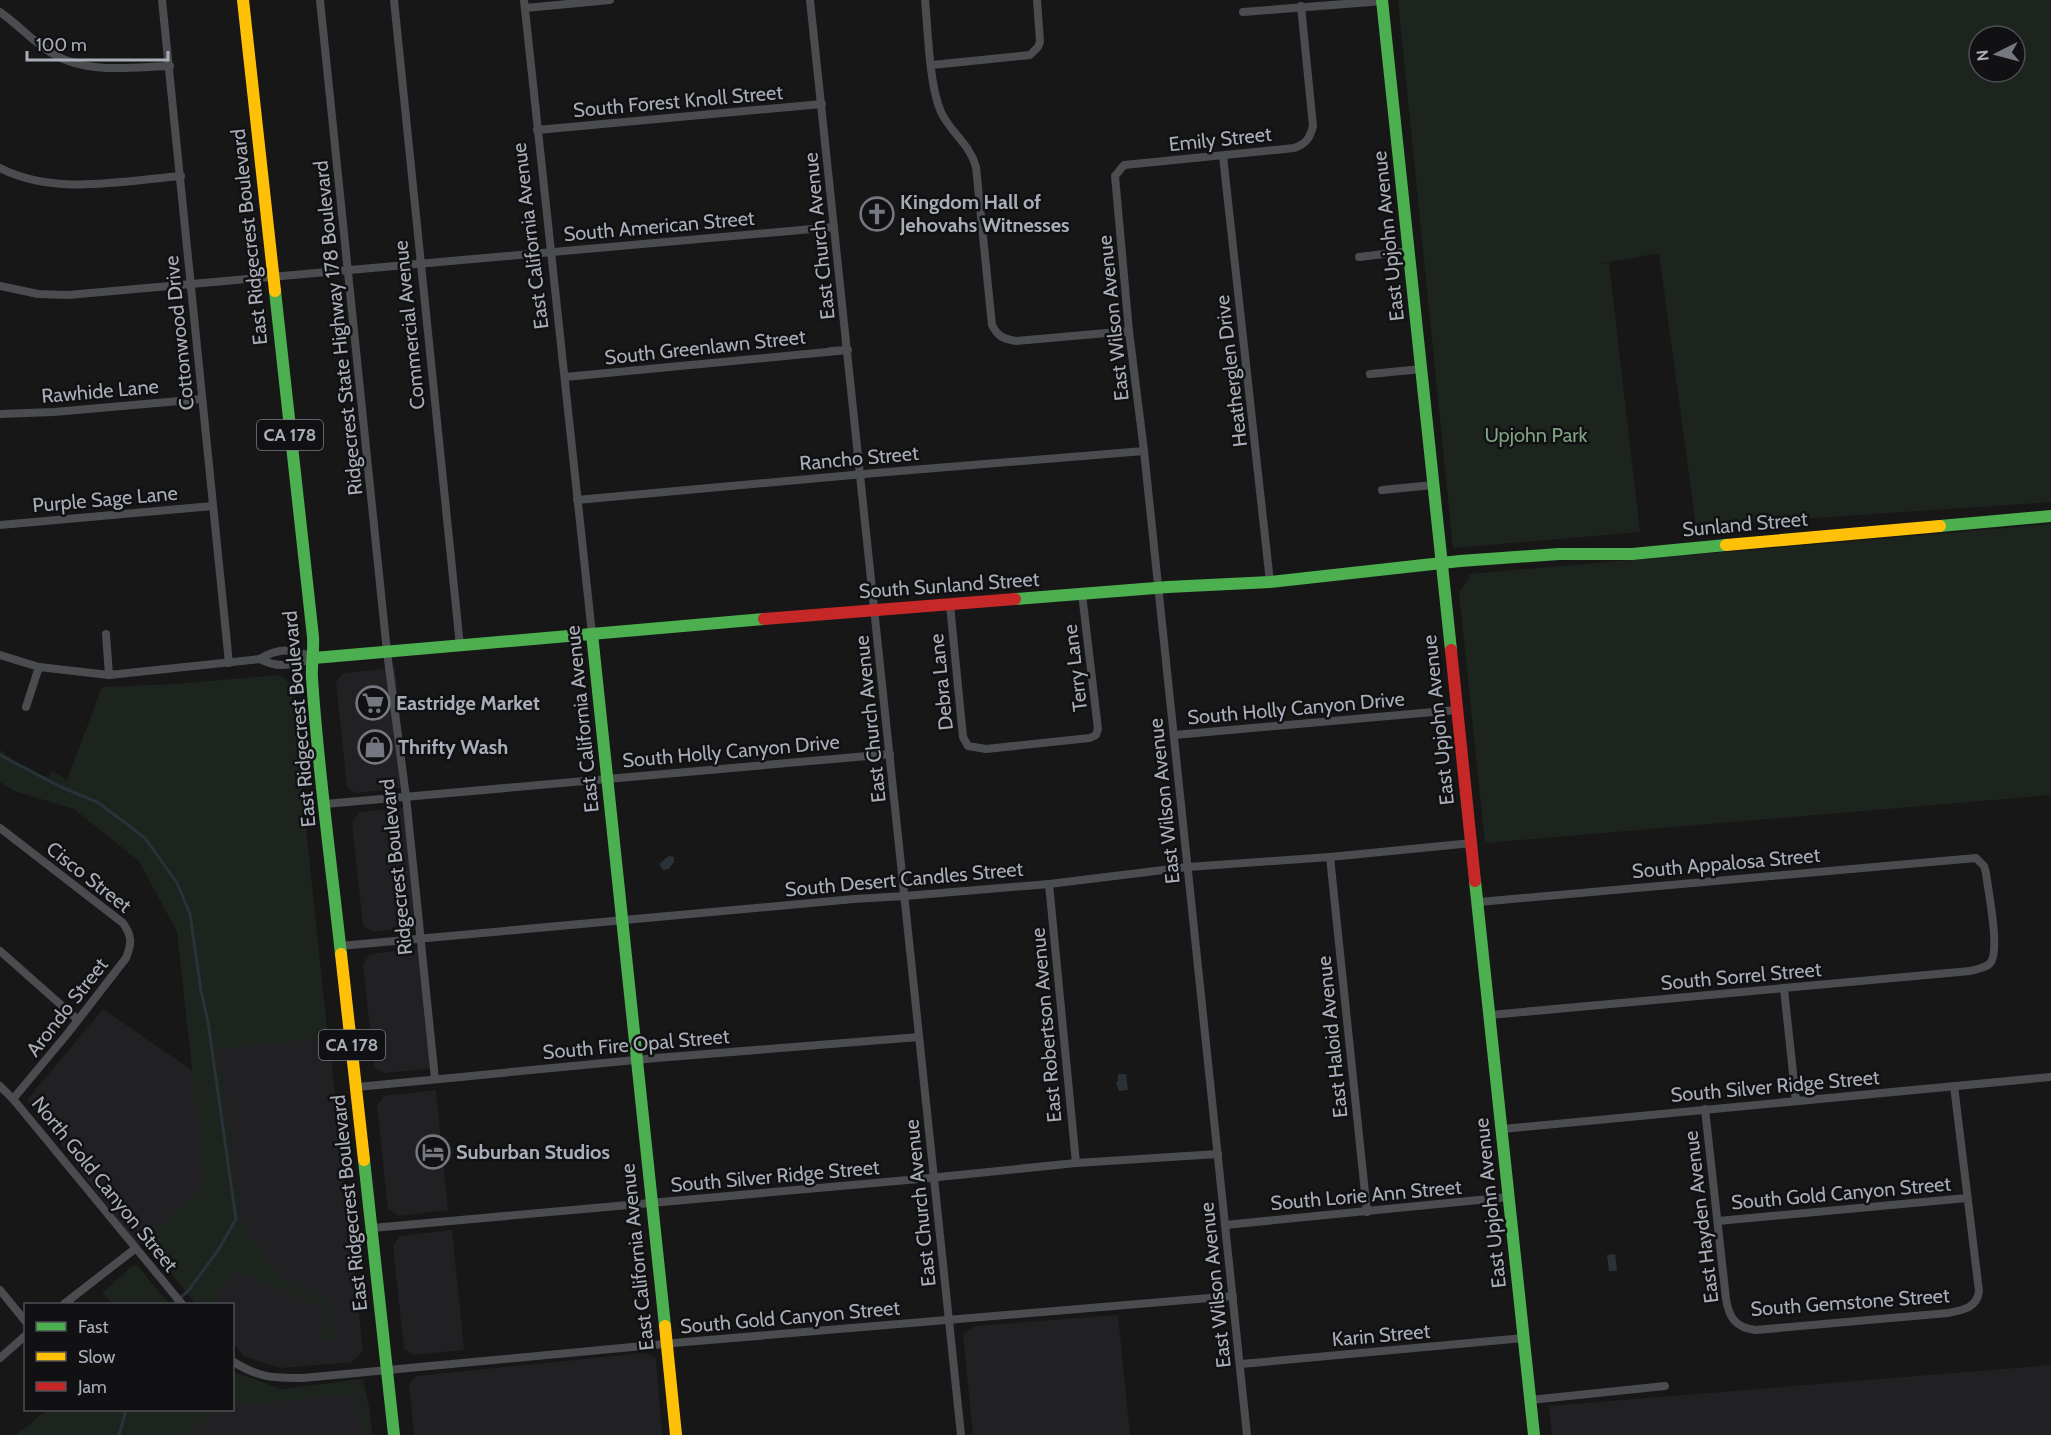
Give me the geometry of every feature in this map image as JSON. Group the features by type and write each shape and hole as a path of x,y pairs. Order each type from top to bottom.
{"street":[{"name":"Cottonwood Drive","path":"162,0 230,663"},
{"name":"East Ridgecrest Boulevard","path":"243,0 314,658 312,675 325,804 394,1435"},
{"name":"Ridgecrest State Highway 178 Boulevard","path":"320,0 387,652"},
{"name":"Commercial Avenue","path":"394,0 419,264 460,645"},
{"path":"524,4 610,0"},
{"name":"East Church Avenue","path":"810,0 962,1435"},
{"path":"925,0 932,65 940,110 973,156 976,167 992,325 996,333 1000,337 1016,341 1129,331"},
{"path":"932,65 1030,55 1040,42 1037,0"},
{"path":"1243,12 1382,0"},
{"name":"East Upjohn Avenue","path":"1382,0 1534,1435"},
{"name":"East California Avenue","path":"524,4 566,377 676,1435"},
{"name":"Emily Street","path":"1121,166 1294,148 1304,144 1313,126 1301,6"},
{"path":"0,12 53,54 80,66 170,66"},
{"name":"South Forest Knoll Street","path":"537,130 822,104"},
{"name":"Heatherglen Drive","path":"1223,156 1270,582"},
{"name":"East Wilson Avenue","path":"1121,166 1115,176 1129,331 1144,451 1247,1435"},
{"path":"0,168 25,179 52,184 89,184 181,176"},
{"name":"South American Street","path":"0,286 38,294 68,295 834,227"},
{"path":"1359,257 1409,251"},
{"name":"South Greenlawn Street","path":"566,377 848,350"},
{"path":"1370,374 1422,369"},
{"name":"Rawhide Lane","path":"0,414 54,412 202,399"},
{"name":"Rancho Street","path":"577,500 1144,451"},
{"path":"1382,490 1433,485"},
{"name":"Purple Sage Lane","path":"0,525 213,506"},
{"name":"Sunland Street","path":"1441,563 1559,554 1632,554 2051,516"},
{"name":"South Sunland Street","path":"460,645 875,610 1158,588 1270,582 1441,563"},
{"name":"Terry Lane","path":"976,748 986,749 1094,736 1098,729 1082,594"},
{"name":"Debra Lane","path":"950,605 963,737 968,746 976,748"},
{"path":"106,634 109,675"},
{"path":"260,659 272,665 298,664 314,658 460,645"},
{"path":"0,655 39,667 109,675 260,659 271,652 298,650 314,658"},
{"name":"Ridgecrest Boulevard","path":"387,652 406,797 435,1079"},
{"path":"26,707 39,667"},
{"name":"South Holly Canyon Drive","path":"1174,735 1456,710"},
{"name":"South Holly Canyon Drive","path":"325,804 890,754"},
{"name":"Cisco Street","path":"0,828 123,922 131,934 131,944 123,963"},
{"name":"South Desert Candles Street","path":"340,946 854,899 905,897 1049,884 1188,867 1330,857 1472,843"},
{"name":"East Haloid Avenue","path":"1330,857 1367,1212"},
{"name":"South Appalosa Street","path":"1479,903 1976,858 1984,866 1986,873 1995,947 1993,960"},
{"name":"East Robertson Avenue","path":"1049,884 1076,1163"},
{"path":"0,951 77,1019"},
{"name":"South Sorrel Street","path":"1490,1015 1970,971 1988,965 1993,960"},
{"name":"Arondo Street","path":"13,1099 123,963"},
{"path":"1784,989 1796,1101"},
{"name":"South Fire Opal Street","path":"357,1087 637,1060 919,1037"},
{"name":"South Silver Ridge Street","path":"1502,1129 2051,1077"},
{"name":"North Gold Canyon Street","path":"0,1086 180,1303"},
{"path":"1954,1086 1967,1198"},
{"name":"East Hayden Avenue","path":"1705,1108 1728,1310 1733,1322"},
{"name":"South Silver Ridge Street","path":"372,1228 934,1178 1076,1163 1218,1154"},
{"name":"South Lorie Ann Street","path":"1226,1225 1509,1197"},
{"name":"South Gold Canyon Street","path":"1718,1221 1967,1198"},
{"name":"South Gemstone Street","path":"1733,1322 1756,1330 1948,1313 1971,1307 1979,1291 1967,1198"},
{"path":"67,1303 136,1248"},
{"path":"0,1290 24,1320"},
{"name":"South Gold Canyon Street","path":"387,1370 1233,1296"},
{"path":"0,1358 24,1337"},
{"name":"Karin Street","path":"1241,1364 1524,1338"},
{"path":"234,1362 251,1373 274,1378 303,1378 387,1370"},
{"path":"1530,1400 1665,1386"}],"shaded area":[{"path":"395,668 407,787 356,793 347,787 336,683 343,673"},
{"path":"411,807 424,926 373,932 363,926 352,823 359,812"},
{"path":"669,856 674,857 674,862 669,869 663,870 659,864"},
{"path":"422,948 434,1068 384,1073 374,1067 363,964 370,954"},
{"path":"103,1009 202,1077 208,1192 137,1245 27,1100"},
{"path":"328,1031 363,1351 352,1362 281,1368 243,1356 234,1343 234,1303 207,1303 231,1214 217,1043"},
{"path":"1118,1074 1126,1074 1128,1090 1119,1091 1116,1082"},
{"path":"436,1090 448,1210 398,1216 388,1209 377,1106 384,1096"},
{"path":"452,1230 464,1350 413,1355 404,1349 393,1246 400,1236"},
{"path":"1615,1254 1617,1271 1609,1271 1607,1255"},
{"path":"1118,1315 1130,1435 973,1435 963,1335 974,1326"},
{"path":"644,1353 656,1358 662,1435 414,1435 409,1384 416,1376"},
{"path":"2051,1365 2051,1435 1552,1435 1549,1406"},
{"path":"363,1379 370,1411 372,1435 173,1435 202,1411 234,1411 234,1395"}],"green space":[{"name":"Upjohn Park","path":"1398,0 2051,0 2051,502 1696,526 1659,253 1594,265 1609,263 1640,532 1453,548"},
{"path":"2051,524 2051,795 1485,843 1459,592 1469,578 1469,574"},
{"path":"280,675 291,684 328,1038 218,1049 240,1215 248,1233 279,1277 332,1302 335,1340 320,1342 329,1308 233,1271 213,1303 195,1303 143,1240 205,1187 177,932 139,861 74,809 14,791 0,782 0,750 30,773 49,777 52,771 67,780 102,687 175,684"},
{"path":"138,1266 168,1303 113,1303 102,1293 131,1267"},
{"path":"234,1372 284,1390 353,1380 359,1382 364,1386 369,1435 364,1435 359,1393 234,1406"},
{"path":"46,1411 217,1411 187,1435 16,1435"}],"waterway":[{"path":"0,755 59,786 99,803 145,838 177,883 190,914 236,1219 219,1249 188,1291 174,1303"},
{"path":"119,1435 126,1411"}],"traffic: fast":[{"path":"1382,0 1451,650"},
{"path":"275,291 313,637 312,673 321,782 341,954"},
{"path":"1940,526 2051,516"},
{"path":"1015,599 1270,582 1460,561 1559,554 1632,554 1726,545"},
{"path":"314,658 764,619"},
{"path":"592,634 665,1326"},
{"path":"1475,881 1534,1435"},
{"path":"364,1160 394,1435"}],"traffic: slow":[{"path":"243,0 275,291"},
{"path":"1726,545 1940,526"},
{"path":"341,954 364,1160"},
{"path":"665,1326 676,1435"}],"traffic: jam":[{"path":"764,619 1015,599"},
{"path":"1451,650 1475,881"}],"place":[{"name":"Kingdom Hall of Jehovahs Witnesses","path":"877,214"},
{"name":"Eastridge Market","path":"373,703"},
{"name":"Thrifty Wash","path":"375,747"},
{"name":"Suburban Studios","path":"433,1152"}]}
